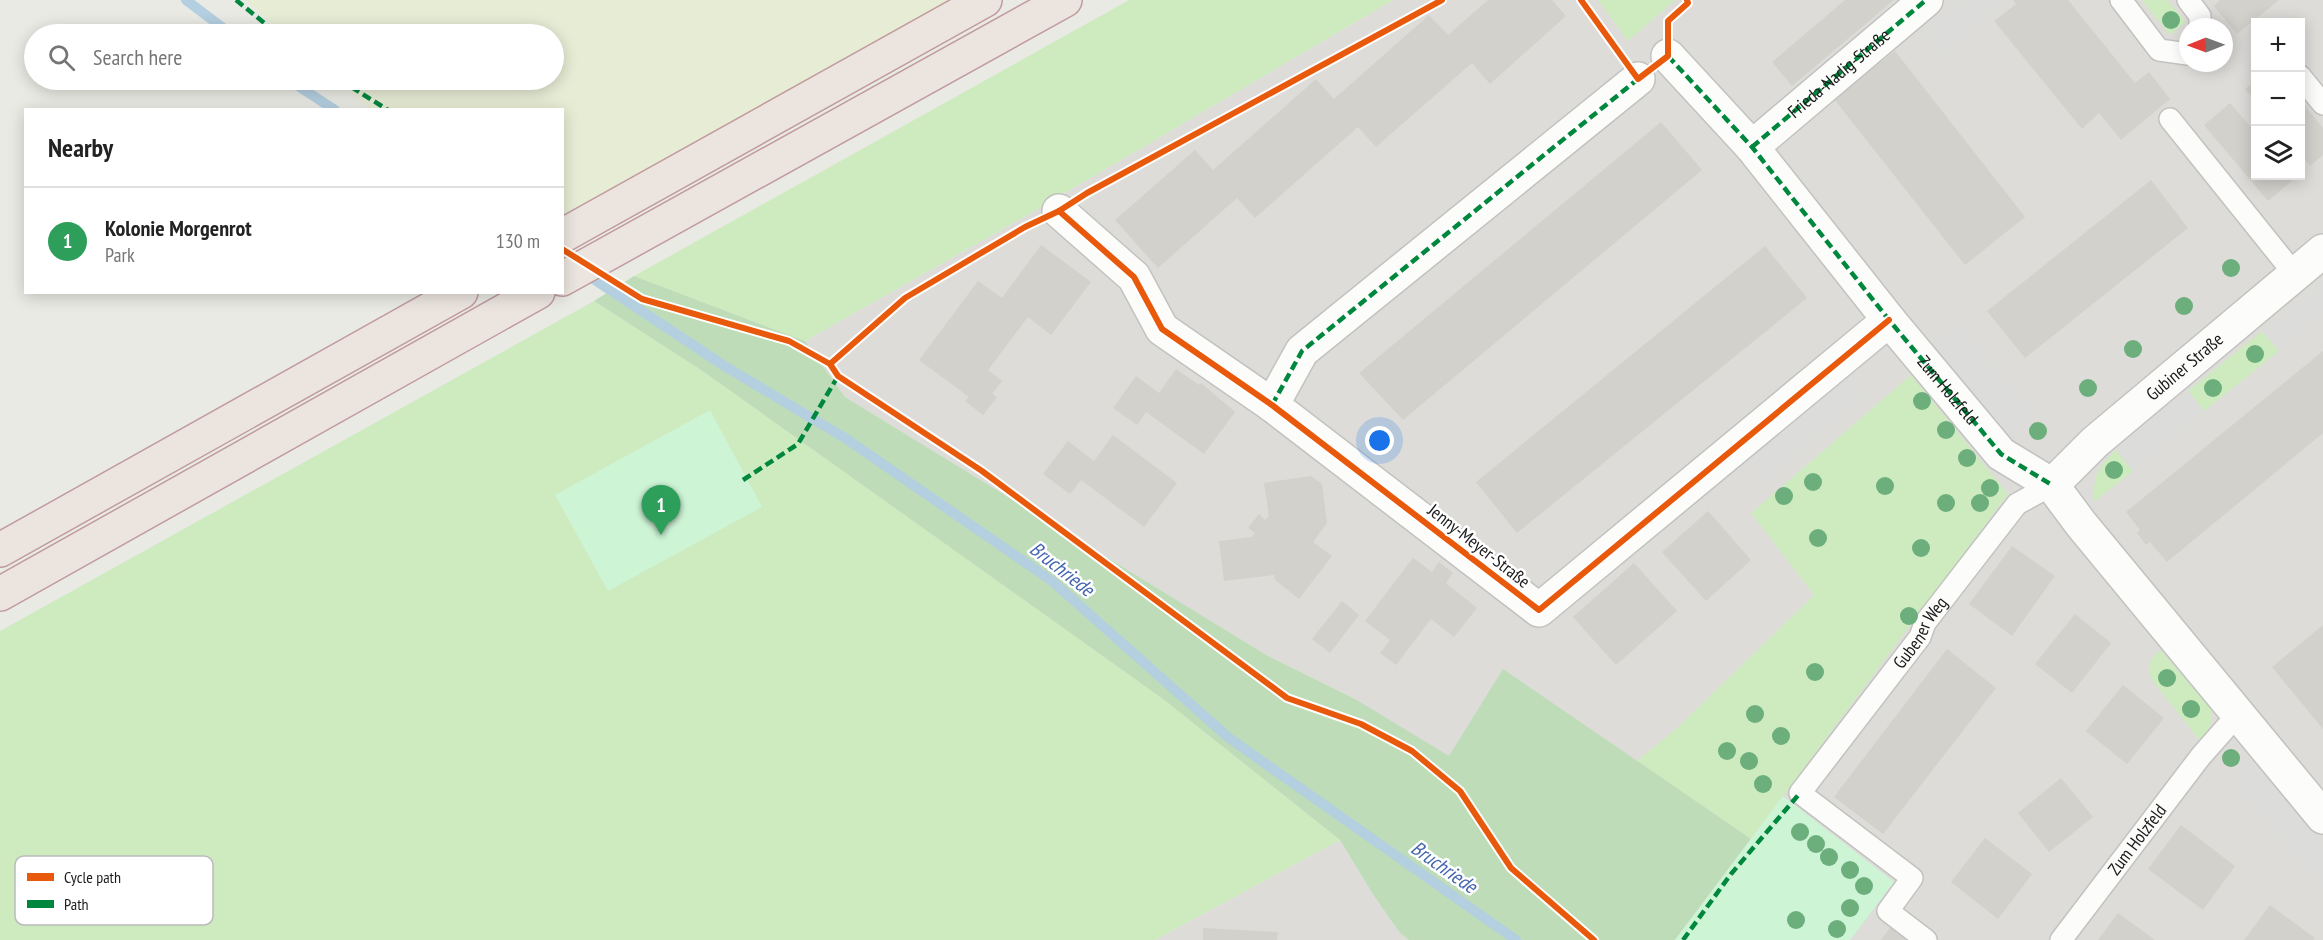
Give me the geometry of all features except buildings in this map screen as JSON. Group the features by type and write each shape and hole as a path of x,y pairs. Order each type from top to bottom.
{"highway":[{"path":"564,235 985,0"},
{"path":"564,278 1065,0"},
{"path":"0,550 457,294"},
{"path":"0,594 530,297"}],"street":[{"name":"Frieda-Nadig-Straße","path":"1752,147 1926,0"},
{"name":"Zum Holzfeld","path":"1668,56 1752,147 1889,320 2001,454 2052,485 2080,524 2323,817"},
{"path":"1272,405 1302,351 1638,79"},
{"name":"Jenny-Meyer-Straße","path":"1059,211 1134,277 1162,329 1272,405 1539,610 1889,320"},
{"name":"Gubiner Straße","path":"2052,485 2095,442 2296,276 2323,251"}],"lane":[{"path":"2121,0 2159,50 2179,53"},
{"path":"2188,0 2200,18"},
{"path":"2305,81 2323,104"},
{"path":"2170,119 2296,276"},
{"name":"Gubener Weg","path":"1926,940 1888,911 1912,878 1800,793 1920,637 1925,623 2017,504 2052,485"},
{"name":"Zum Holzfeld","path":"2061,940 2201,756 2239,714"}],"shaded area":[{"path":"1393,0 2323,0 2323,940 1597,940 1355,699 1268,656 845,397 805,341 1031,213"},
{"path":"1962,0 2005,0 2007,2 1942,56 1922,33"},
{"path":"2323,281 2323,314 2279,351 2262,331"},
{"path":"1959,322 2035,413 2009,435 1933,344"},
{"path":"1849,373 1868,394 1765,483 1747,461"},
{"path":"2188,391 2204,411 2133,471 2116,450"},
{"path":"2250,758 2323,845 2323,891 2228,777"},
{"path":"1340,840 1374,896 1400,933 1409,940 1155,940"}],"green space":[{"path":"245,0 957,0 564,221 564,108 369,108 348,90 564,90 564,24 273,24"},
{"path":"1129,0 1393,0 1031,213 805,341 634,276"},
{"path":"1598,0 1675,0 1628,41"},
{"path":"2142,0 2167,0 2183,18 2179,18 2179,28 2170,35"},
{"path":"634,276 805,341 845,397 1268,656 1355,699 1449,756 1503,669 1751,839 1675,940 1409,940 1400,933 1374,896 1340,840 1163,699 701,370 594,301"},
{"path":"594,301 701,370 1163,699 1340,840 1155,940 0,940 0,631"},
{"path":"2262,331 2279,351 2204,411 2188,391"},
{"path":"1911,375 2008,494 1751,839 1637,761 1677,728 1814,595 1751,513"},
{"path":"710,410 762,507 608,591 555,495"},
{"path":"2116,450 2133,471 2094,502 2094,485 2100,467"},
{"path":"2160,650 2212,709 2210,726 2200,741 2152,680 2149,671 2150,664"},
{"path":"1783,796 1894,882 1850,940 1675,940"}],"waterway":[{"name":"Bruchriede","path":"186,0 218,24"},
{"name":"Bruchriede","path":"304,90 332,108"},
{"name":"Bruchriede","path":"564,259 726,367 845,438 1052,581 1229,738 1516,940"}],"marked path":[{"path":"236,0 266,24"},
{"path":"1752,147 1926,0"},
{"path":"1668,56 1752,147 1889,320 2001,454 2052,485"},
{"path":"1272,405 1302,351 1638,79"},
{"path":"356,90 385,108"},
{"path":"743,480 798,444 838,376"},
{"path":"1683,940 1731,874 1800,793"}],"cycle path":[{"path":"830,364 905,298 1025,227 1059,211 1087,193 1442,0"},
{"path":"1581,0 1638,79 1668,56 1668,21 1688,3 1687,0"},
{"path":"1059,211 1134,277 1162,329 1272,405 1539,610 1889,320"},
{"path":"564,250 642,299 789,341 830,364 838,376 982,471 1287,698 1361,724 1412,751 1460,791 1511,868 1594,940"}],"place":[{"name":"Kolonie Morgenrot","path":"661,535"}]}
